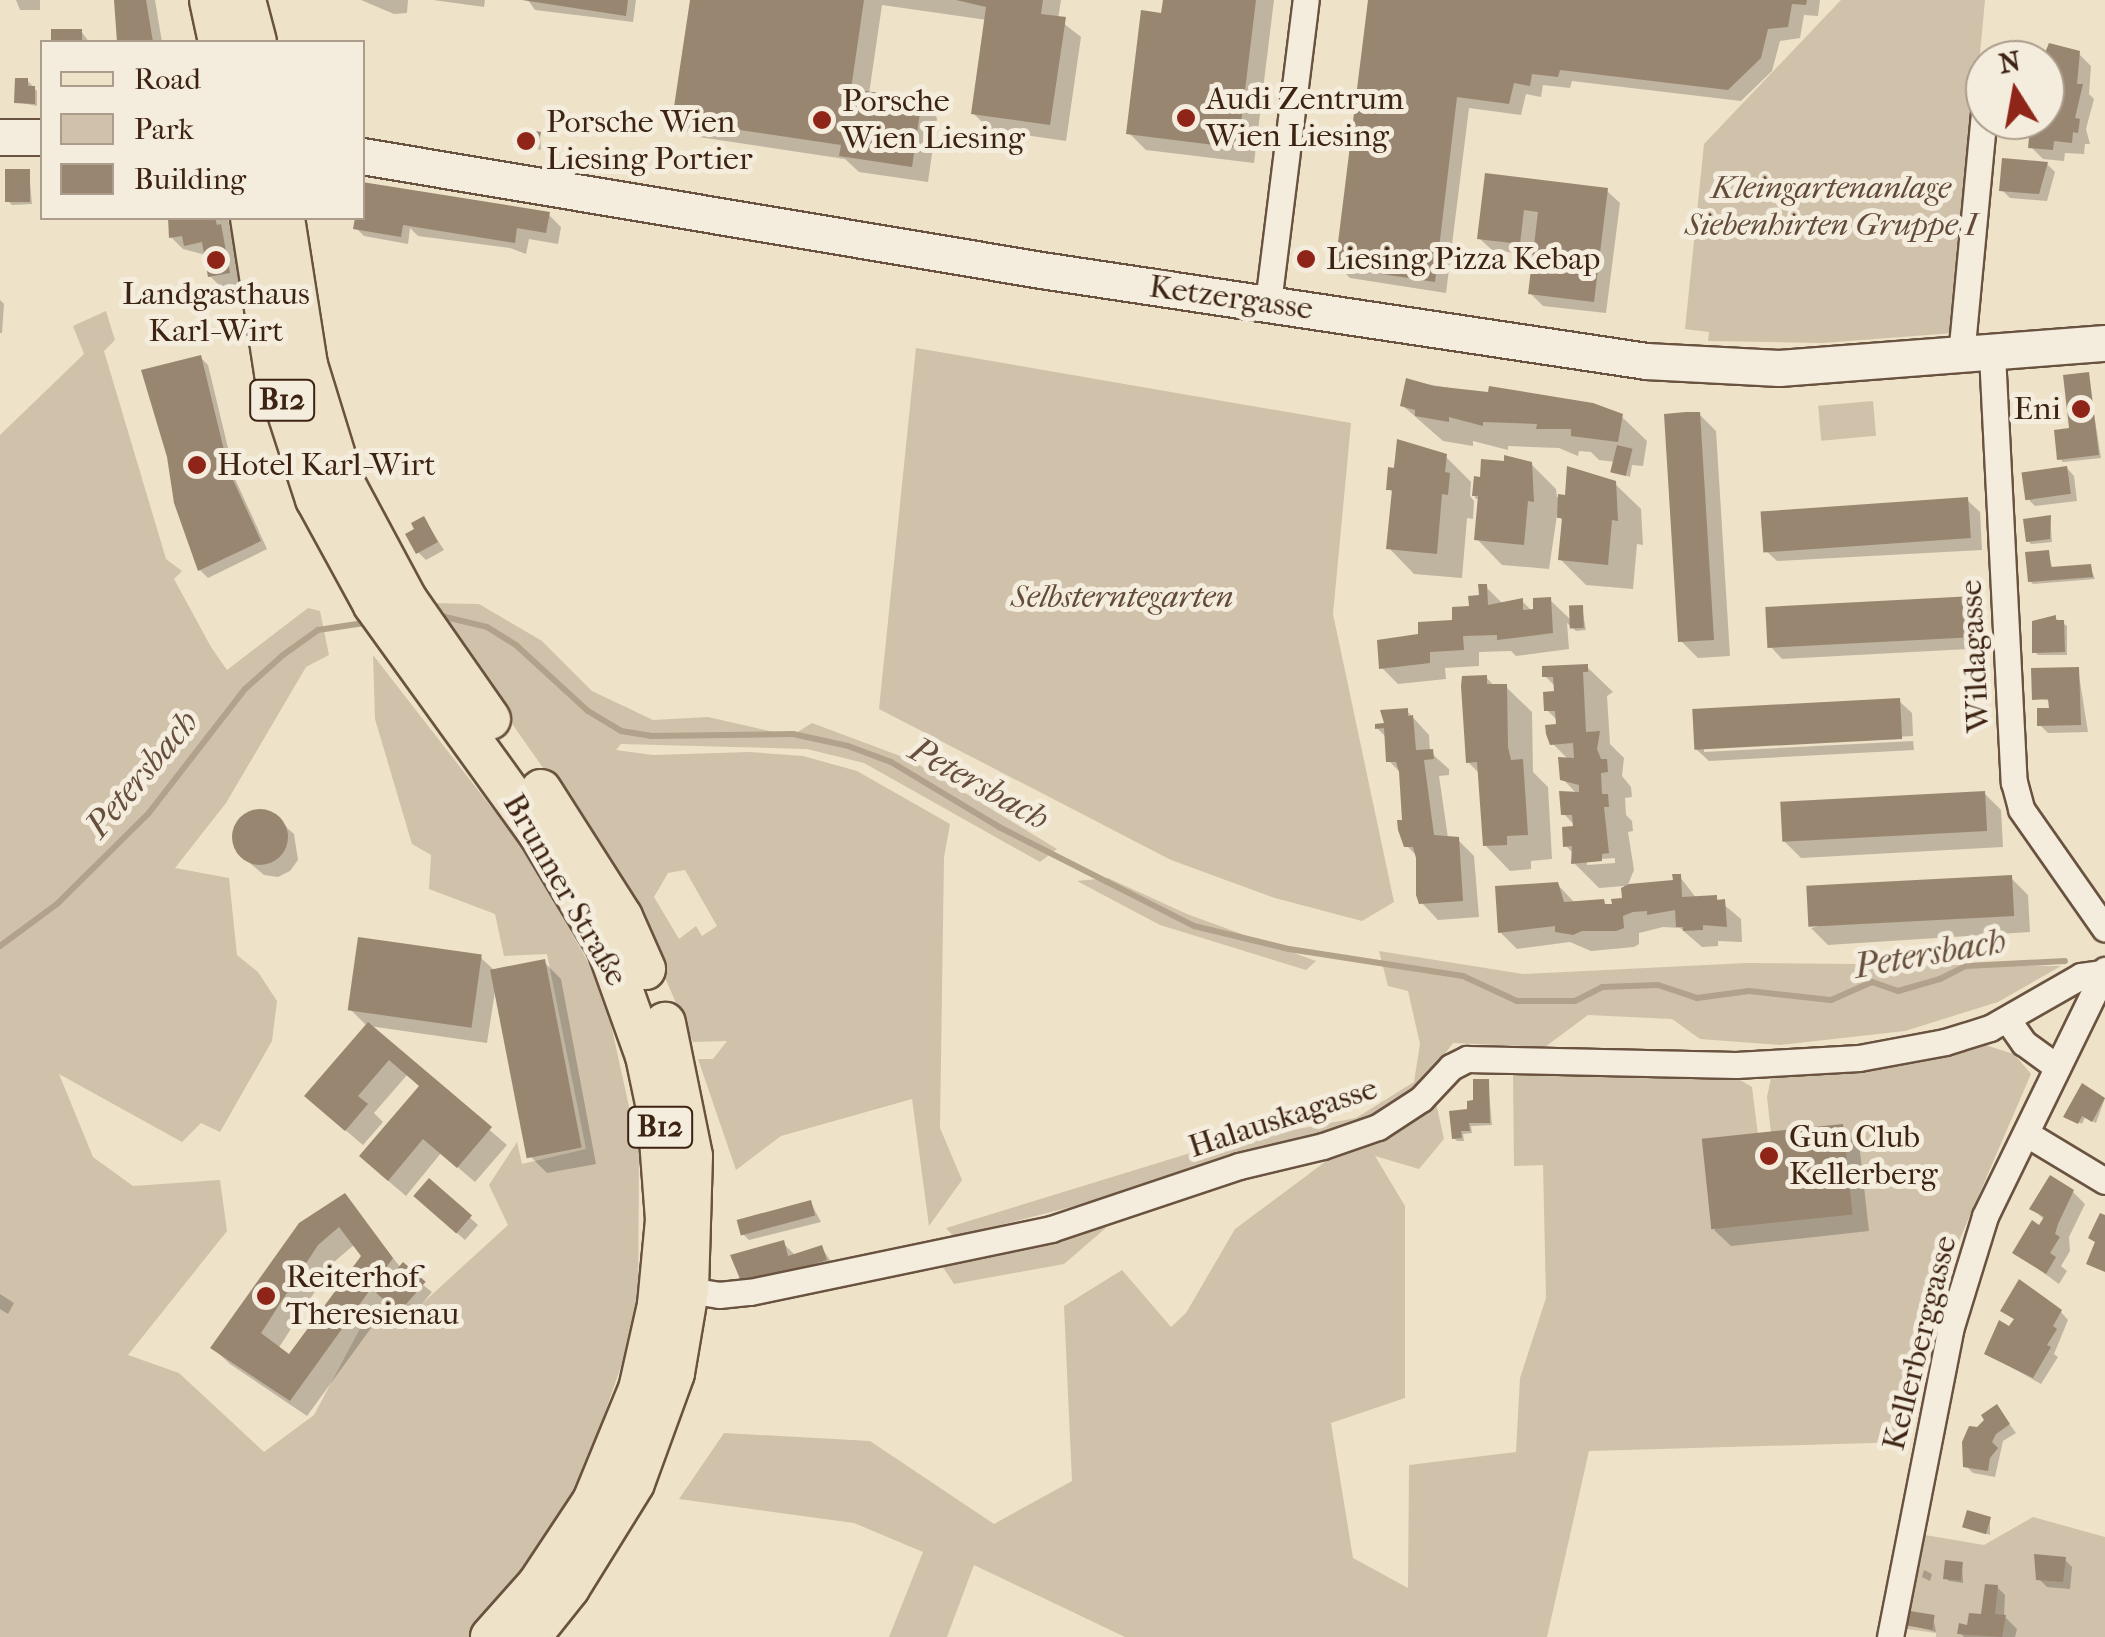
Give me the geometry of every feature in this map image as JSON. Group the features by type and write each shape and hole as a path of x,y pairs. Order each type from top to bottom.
{"main road":[{"path":"210,0 220,40"},
{"path":"245,0 255,40"},
{"path":"0,138 40,137"},
{"name":"Ketzergasse","path":"365,157 570,194 1700,366 1795,367 2105,343"},
{"name":"Brunner Straße","path":"250,220 267,337 296,449 330,526 585,854 622,917 662,1012 680,1080 692,1156 688,1290 674,1373 634,1483 570,1588 530,1637"},
{"name":"Brunner Straße","path":"284,220 307,364 333,455 390,603"},
{"name":"Brunner Straße","path":"419,642 607,948 646,1056 665,1169 666,1220 658,1306 650,1352 624,1434 570,1538 491,1637"}],"street":[{"path":"1268,303 1306,0"},
{"name":"Wildagasse","path":"1984,140 1976,355 2014,782 2021,809 2105,929"},
{"name":"Halauskagasse","path":"688,1290 720,1295 750,1292 1051,1229 1240,1166 1323,1146 1378,1127 1421,1099 1451,1067 1478,1058 1794,1064 1945,1042 2007,1019 2080,976 2104,972"},
{"name":"Kellerberggasse","path":"1890,1637 1950,1330 1985,1216 2104,972"},
{"path":"2007,1019 2024,1042 2057,1066"},
{"path":"2026,1134 2105,1181"}],"green space":[{"name":"Kleingartenanlage Siebenhirten Gruppe I","path":"1841,0 1985,0 1981,40 1965,40 1965,140 1972,140 1954,333 1822,343 1708,341 1709,332 1685,329 1704,144"},
{"path":"106,311 115,340 104,351 166,559 182,571 174,579 211,647 227,670 308,608 320,611 329,655 306,667 226,803 175,868 229,878 237,955 258,972 277,1001 272,1041 220,1132 201,1123 182,1142 59,1074 93,1157 133,1186 220,1180 227,1231 128,1355 179,1373 264,1452 314,1415 372,1306 403,1321 508,1225 489,1185 517,1142 522,1164 586,1149 547,954 504,956 495,914 429,889 431,855 412,844 375,719 373,655 523,848 603,988 639,1152 638,1318 565,1526 472,1637 0,1637 0,435 84,354 73,326"},
{"name":"Selbsterntegarten","path":"916,348 1351,423 1333,614 1394,902 1362,921 1275,898 1171,860 879,709"},
{"path":"1873,401 1876,436 1821,441 1818,406"},
{"path":"427,603 479,604 542,641 592,691 653,720 708,717 791,736 812,723 911,760 1057,849 1040,862 864,763 807,749 621,744 616,750 653,755 749,752 803,756 857,771 950,824 944,857 940,1128 962,1180 929,1226 912,1099 781,1136 736,1170 698,1059 713,1059 727,1041 693,1042 653,950 584,826","holes":["685,870 717,926 702,936 696,926 679,939 654,897 668,873"]},
{"path":"1108,878 1187,914 1316,961 1306,970 1160,925 1077,881"},
{"path":"1379,951 1523,974 1747,963 2061,966 1998,1002 1905,1031 1780,1045 1700,1039 1672,1019 1588,1015 1545,1047 1453,1043 1418,1090 1379,1120 1235,1152 1098,1200 954,1237 946,1228 1223,1143 1356,1118 1414,1082 1420,1044 1408,991 1388,986"},
{"path":"1982,1044 2014,1054 2031,1074 1949,1264 1906,1442 1589,1451 1547,1637 1125,1637 974,1565 947,1637 889,1637 923,1552 854,1523 679,1499 724,1433 870,1441 994,1524 1072,1481 1064,1306 1122,1270 1171,1327 1186,1313 1235,1229 1341,1150 1388,1132 1436,1103 1444,1139 1419,1169 1375,1156 1405,1206 1405,1398 1331,1423 1353,1558 1408,1588 1409,1465 1516,1452 1520,1378 1546,1298 1543,1165 1514,1166 1513,1071 1730,1074 1752,1087 1758,1135 1771,1133 1767,1097 1771,1078 1865,1068"},
{"path":"1107,1227 1064,1264 954,1284 938,1260"},
{"path":"2033,1517 2105,1537 2105,1637 1936,1637 1936,1633 1906,1629 1925,1535 1984,1545"}],"building":[{"path":"114,0 146,0 153,40 117,40"},
{"path":"522,0 628,0 626,16"},
{"path":"690,0 864,0 851,89 922,99 912,167 839,156 841,145 672,120"},
{"path":"956,0 1043,0 1041,14 1066,17 1050,125 971,114 986,7"},
{"path":"1163,0 1256,0 1238,148 1126,134 1141,10 1161,13"},
{"path":"1368,0 1807,0 1806,5 1792,4 1788,27 1768,29 1761,58 1728,90 1560,70 1558,77 1532,74 1530,86 1514,83 1509,104 1457,97 1435,282 1335,267"},
{"path":"51,29 82,29 82,40 51,40"},
{"path":"2065,47 2080,51 2077,84 2083,84 2075,118 2080,119 2078,133 2073,132 2072,143 2054,141 2053,150 2028,148 2029,140 2065,140"},
{"path":"15,78 28,78 28,86 35,86 35,104 14,103"},
{"name":"Porsche Wien Liesing Portier","path":"523,129 541,132 538,148 512,144 514,136 522,137"},
{"path":"2002,158 2048,162 2039,194 1999,191"},
{"path":"5,169 30,169 30,202 5,202"},
{"path":"1485,173 1608,188 1594,302 1528,294 1538,212 1524,210 1520,244 1477,239"},
{"path":"365,182 550,212 546,233 517,228 515,243 403,225 401,237 353,229 355,220 365,220"},
{"name":"Landgasthaus Karl-Wirt","path":"168,220 216,220 217,225 221,224 230,273 208,277 202,242 184,246 182,236 169,238"},
{"name":"Hotel Karl-Wirt","path":"201,355 229,471 261,541 198,571 174,503 167,457 141,370"},
{"path":"2089,372 2099,455 2057,460 2054,430 2069,428 2063,375"},
{"path":"1406,378 1434,386 1488,392 1489,386 1593,403 1623,414 1618,442 1571,436 1571,429 1536,429 1537,424 1483,422 1483,426 1449,417 1449,422 1415,416 1415,410 1400,406"},
{"path":"1700,412 1714,640 1678,642 1664,414"},
{"path":"1397,439 1447,454 1448,495 1442,494 1437,554 1386,549 1392,490 1386,490 1388,467 1394,468"},
{"path":"1617,445 1633,449 1626,476 1610,472"},
{"path":"1504,455 1532,462 1534,502 1528,501 1524,545 1474,540 1478,496 1472,496 1474,476 1480,477 1481,459 1504,461"},
{"path":"1567,466 1616,481 1618,521 1612,520 1608,565 1558,560 1562,518 1557,518 1558,494 1565,495"},
{"path":"2067,466 2071,494 2025,500 2021,472"},
{"path":"1968,497 1971,538 1763,552 1761,512"},
{"path":"2051,515 2050,539 2026,542 2023,519"},
{"path":"424,516 438,542 416,554 405,534 414,529 411,523"},
{"path":"2049,550 2051,567 2091,564 2093,577 2028,582 2025,552"},
{"path":"1478,584 1487,584 1488,605 1523,598 1523,610 1533,609 1533,598 1551,597 1553,633 1497,640 1497,635 1463,636 1464,650 1430,652 1430,663 1379,669 1377,640 1418,634 1418,622 1452,620 1452,607 1469,606 1468,596 1479,595"},
{"path":"1974,596 1976,637 1767,648 1765,607"},
{"path":"1569,605 1583,605 1584,628 1570,628"},
{"path":"2056,615 2056,620 2064,620 2065,652 2032,653 2032,621"},
{"path":"1588,664 1588,672 1583,672 1586,732 1600,731 1597,749 1601,759 1607,759 1608,772 1601,773 1602,794 1608,794 1609,807 1604,807 1609,853 1602,854 1602,861 1571,864 1572,846 1563,847 1562,827 1573,826 1572,815 1561,815 1559,791 1579,792 1579,785 1560,780 1558,757 1574,758 1573,743 1550,745 1545,725 1556,724 1555,711 1544,711 1543,692 1554,691 1553,677 1542,677 1542,666"},
{"path":"2079,667 2081,725 2037,726 2037,708 2049,708 2048,699 2032,700 2031,668"},
{"path":"1487,675 1487,684 1507,684 1508,747 1511,760 1523,759 1528,835 1507,836 1507,845 1483,846 1477,762 1466,763 1462,676"},
{"path":"1900,698 1902,739 1694,750 1692,709"},
{"path":"1408,708 1408,716 1413,715 1416,750 1433,749 1434,759 1424,760 1434,835 1459,837 1463,901 1419,904 1416,895 1413,847 1404,847 1398,830 1397,820 1402,820 1399,772 1396,762 1386,762 1384,728 1375,729 1375,724 1384,723 1380,710"},
{"path":"1985,791 1987,831 1782,842 1780,802"},
{"path":"260,809 280,817 288,837 280,857 260,865 240,857 232,837 240,817"},
{"path":"1672,874 1681,874 1682,897 1717,895 1717,900 1725,899 1727,927 1703,925 1703,930 1683,931 1683,927 1676,927 1675,910 1647,915 1647,911 1633,912 1623,916 1624,928 1616,931 1582,931 1573,935 1555,932 1555,926 1498,933 1495,886 1558,882 1564,902 1604,899 1605,904 1612,904 1611,899 1622,898 1621,888 1629,884 1673,880"},
{"path":"2012,875 2014,916 1808,927 1806,886"},
{"path":"358,937 482,954 471,1028 348,1010"},
{"path":"545,959 582,1147 527,1158 490,970"},
{"path":"368,1022 492,1127 457,1168 423,1139 388,1181 359,1156 419,1086 389,1060 358,1096 368,1104 345,1131 304,1096"},
{"path":"1473,1079 1489,1079 1490,1123 1469,1123 1470,1131 1461,1131 1462,1138 1452,1139 1449,1111 1467,1109 1467,1101 1473,1100"},
{"path":"2082,1083 2105,1098 2092,1122 2082,1116 2078,1124 2063,1117"},
{"path":"1843,1124 1853,1215 1711,1229 1702,1139"},
{"path":"2050,1175 2074,1190 2058,1224 2055,1234 2060,1237 2050,1253 2056,1257 2046,1274 2012,1253 2032,1220 2039,1225 2044,1217 2029,1209"},
{"path":"429,1178 472,1215 456,1234 413,1196"},
{"name":"Reiterhof Theresienau","path":"345,1193 393,1258 290,1401 210,1348 299,1223","holes":["339,1227 361,1256 289,1354 261,1333 318,1245"]},
{"path":"811,1200 815,1215 741,1235 737,1220"},
{"path":"2100,1213 2105,1215 2105,1272 2086,1264 2095,1242 2088,1238"},
{"path":"784,1240 788,1256 822,1245 827,1260 743,1286 730,1255"},
{"path":"403,1262 426,1282 399,1313 376,1293"},
{"path":"2019,1279 2062,1310 2047,1345 2051,1347 2033,1378 1984,1354 1999,1320 2009,1326 2014,1319 2000,1311"},
{"path":"1997,1404 2010,1424 1992,1442 1998,1448 1990,1458 1988,1471 1963,1467 1962,1442 1969,1426 1977,1427 1984,1420 1981,1415"},
{"path":"1967,1510 1991,1517 1986,1534 1962,1527"},
{"path":"2034,1554 2066,1557 2063,1582 2036,1580"},
{"path":"1945,1560 1963,1562 1961,1581 1943,1579"},
{"path":"1985,1584 1998,1585 1995,1614 2006,1615 2002,1637 1957,1634 1959,1623 1967,1625 1969,1613 1981,1614"},
{"path":"1910,1611 1935,1615 1932,1630 1908,1626"}],"waterway":[{"name":"Petersbach","path":"437,615 487,627 517,646 588,711 621,731 651,736 793,734 848,746 891,762 999,827 1194,926 1289,949 1463,976 1517,1001 1575,1001 1602,987 1658,985 1697,998 1749,991 1831,1000 1872,982 1898,991 1940,979 1966,966 2065,961"},
{"name":"Petersbach","path":"0,946 57,904 148,814 245,689 283,655 318,630 370,622"}],"place":[{"name":"Audi Zentrum Wien Liesing","path":"1186,118"},
{"name":"Porsche Wien Liesing","path":"822,120"},
{"name":"Porsche Wien Liesing Portier","path":"526,141"},
{"name":"Liesing Pizza Kebap","path":"1306,259"},
{"name":"Landgasthaus Karl-Wirt","path":"216,260"},
{"name":"Eni","path":"2081,409"},
{"name":"Hotel Karl-Wirt","path":"197,465"},
{"name":"Gun Club Kellerberg","path":"1769,1156"},
{"name":"Reiterhof Theresienau","path":"266,1296"}]}
